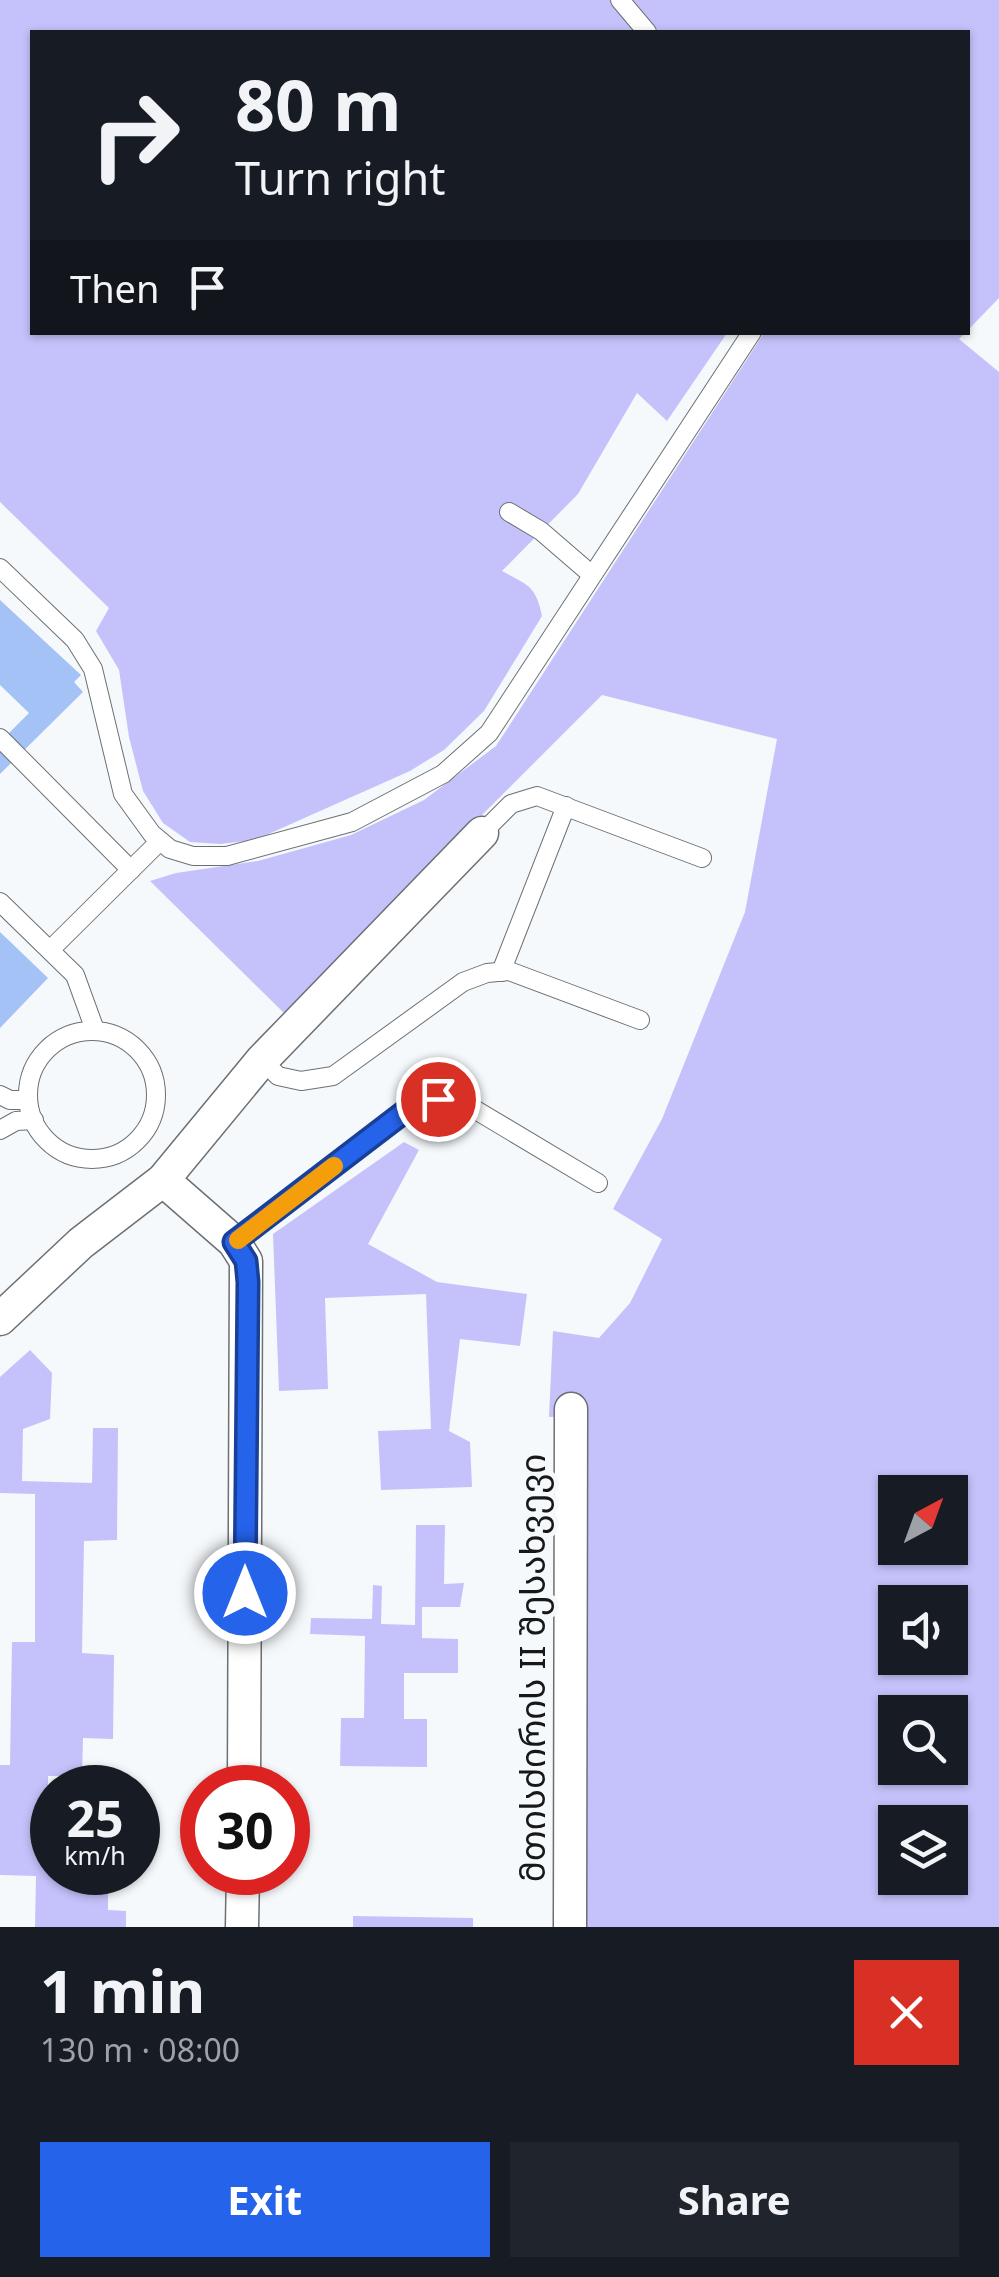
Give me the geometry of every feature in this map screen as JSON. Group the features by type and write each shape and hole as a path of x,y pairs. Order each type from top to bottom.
{"street":[{"path":"0,1320 81,1243 163,1180 262,1060 482,834"},
{"path":"163,1180 234,1242 246,1261 244,1765"},
{"name":"მთისძირის II შესახვევი","path":"570,1927 572,1409"},
{"path":"242,1927 243,1895"}],"lane":[{"path":"620,0 645,30"},
{"path":"0,568 75,640 93,670 123,794 170,849 193,856 227,856 352,822 443,774 489,732 750,335"},
{"path":"509,512 540,531 592,575"},
{"path":"0,738 131,870"},
{"path":"482,834 511,804 537,796 702,858"},
{"path":"501,972 566,806"},
{"path":"50,950 160,841"},
{"path":"0,902 75,975 94,1030"},
{"path":"262,1060 278,1076 301,1081 333,1076 463,982 487,972 508,971 640,1020"},
{"path":"94,1030 116,1035 134,1046 155,1081 156,1102 139,1139 122,1152 82,1158 54,1145 34,1120 28,1100 30,1078 39,1058 54,1043 73,1033 94,1030"},
{"path":"0,1095 10,1100 28,1100"},
{"path":"234,1242 416,1103 438,1099 460,1100 598,1183"},
{"path":"0,1130 16,1122 34,1120"}],"shaded area":[{"path":"0,0 999,0 999,298 970,328 970,30 30,30 30,335 726,335 667,421 637,393 578,494 502,571 529,587 542,616 484,711 444,750 410,771 255,840 190,842 163,823 143,791 129,737 119,670 96,631 109,608 0,502"},
{"path":"763,335 963,335 959,339 999,372 999,1927 581,1927 583,1416 549,1417 553,1331 599,1338 630,1303 662,1239 613,1209 662,1119 745,912 777,739 602,695 284,1013 150,881 176,873 258,861 351,835 424,800 496,746"},
{"path":"404,1142 419,1150 368,1244 437,1282 527,1294 520,1346 460,1339 449,1431 470,1442 472,1487 381,1490 378,1431 431,1429 426,1294 325,1298 328,1389 279,1391 273,1234"},
{"path":"30,1350 52,1373 50,1419 23,1429 22,1481 92,1483 93,1428 118,1428 117,1540 84,1541 82,1653 114,1655 113,1739 83,1738 82,1765 30,1765 30,1876 0,1875 0,1765 10,1765 12,1642 35,1642 35,1494 0,1493 0,1377"},
{"path":"416,1525 445,1525 444,1584 464,1583 460,1607 422,1607 422,1638 458,1639 458,1673 404,1673 404,1719 427,1719 427,1767 340,1766 341,1718 364,1718 365,1636 310,1634 311,1618 372,1619 373,1585 382,1586 381,1624 415,1625"},
{"path":"36,1895 108,1895 108,1910 126,1911 126,1927 35,1927"},
{"path":"353,1916 473,1918 473,1927 353,1927"}],"building":[{"path":"0,600 81,675 74,682 83,692 0,774 0,742 29,713 0,685"},
{"path":"0,932 48,978 0,1028"}],"slow traffic":[{"path":"238,1240 334,1166"}],"route":[{"path":"245,1593 248,1282 246,1261 234,1242 416,1103 438,1099"}]}
